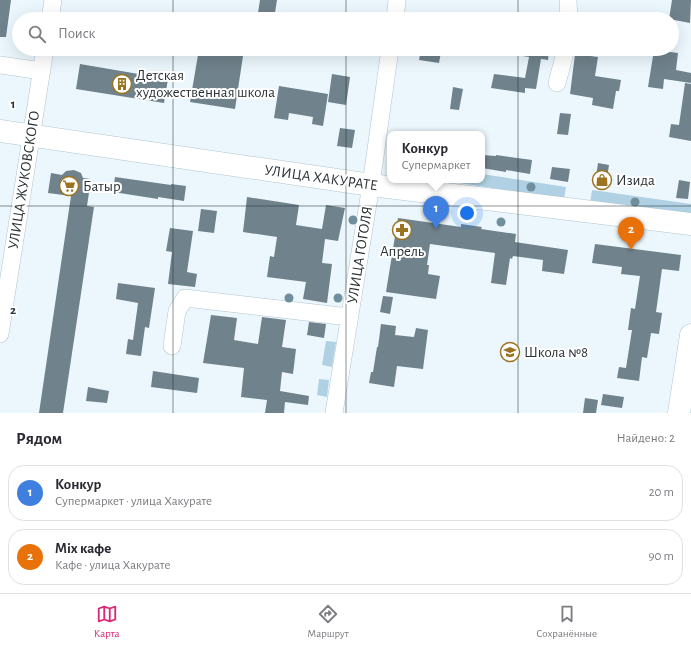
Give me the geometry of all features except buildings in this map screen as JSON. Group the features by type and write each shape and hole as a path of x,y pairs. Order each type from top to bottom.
{"main road":[{"name":"УЛИЦА ХАКУРАТЕ","path":"0,131 371,186 691,224"},
{"path":"679,413 691,335"}],"street":[{"path":"51,12 53,0"},
{"path":"396,12 397,0"},
{"path":"568,0 569,12"},
{"name":"УЛИЦА ЖУКОВСКОГО","path":"0,334 44,56"},
{"name":"УЛИЦА ГОГОЛЯ","path":"334,413 371,186 389,56"},
{"path":"557,83 564,56"},
{"path":"0,65 42,71"},
{"path":"172,346 177,311 185,298 349,317"}],"shaded area":[{"path":"485,174 566,187 564,199 459,183 485,183"},
{"path":"592,190 691,204 691,214 590,203"},
{"path":"326,341 336,342 332,367 322,365"},
{"path":"319,379 329,380 327,397 317,395"}],"place":[{"name":"Детская художественная школа","path":"122,84"},
{"name":"Изида","path":"602,180"},
{"name":"Батыр","path":"69,186"},
{"name":"Конкур","path":"436,229"},
{"name":"Апрель","path":"402,230"},
{"name":"Mix кафе","path":"631,250"},
{"name":"Школа №8","path":"510,352"}]}
